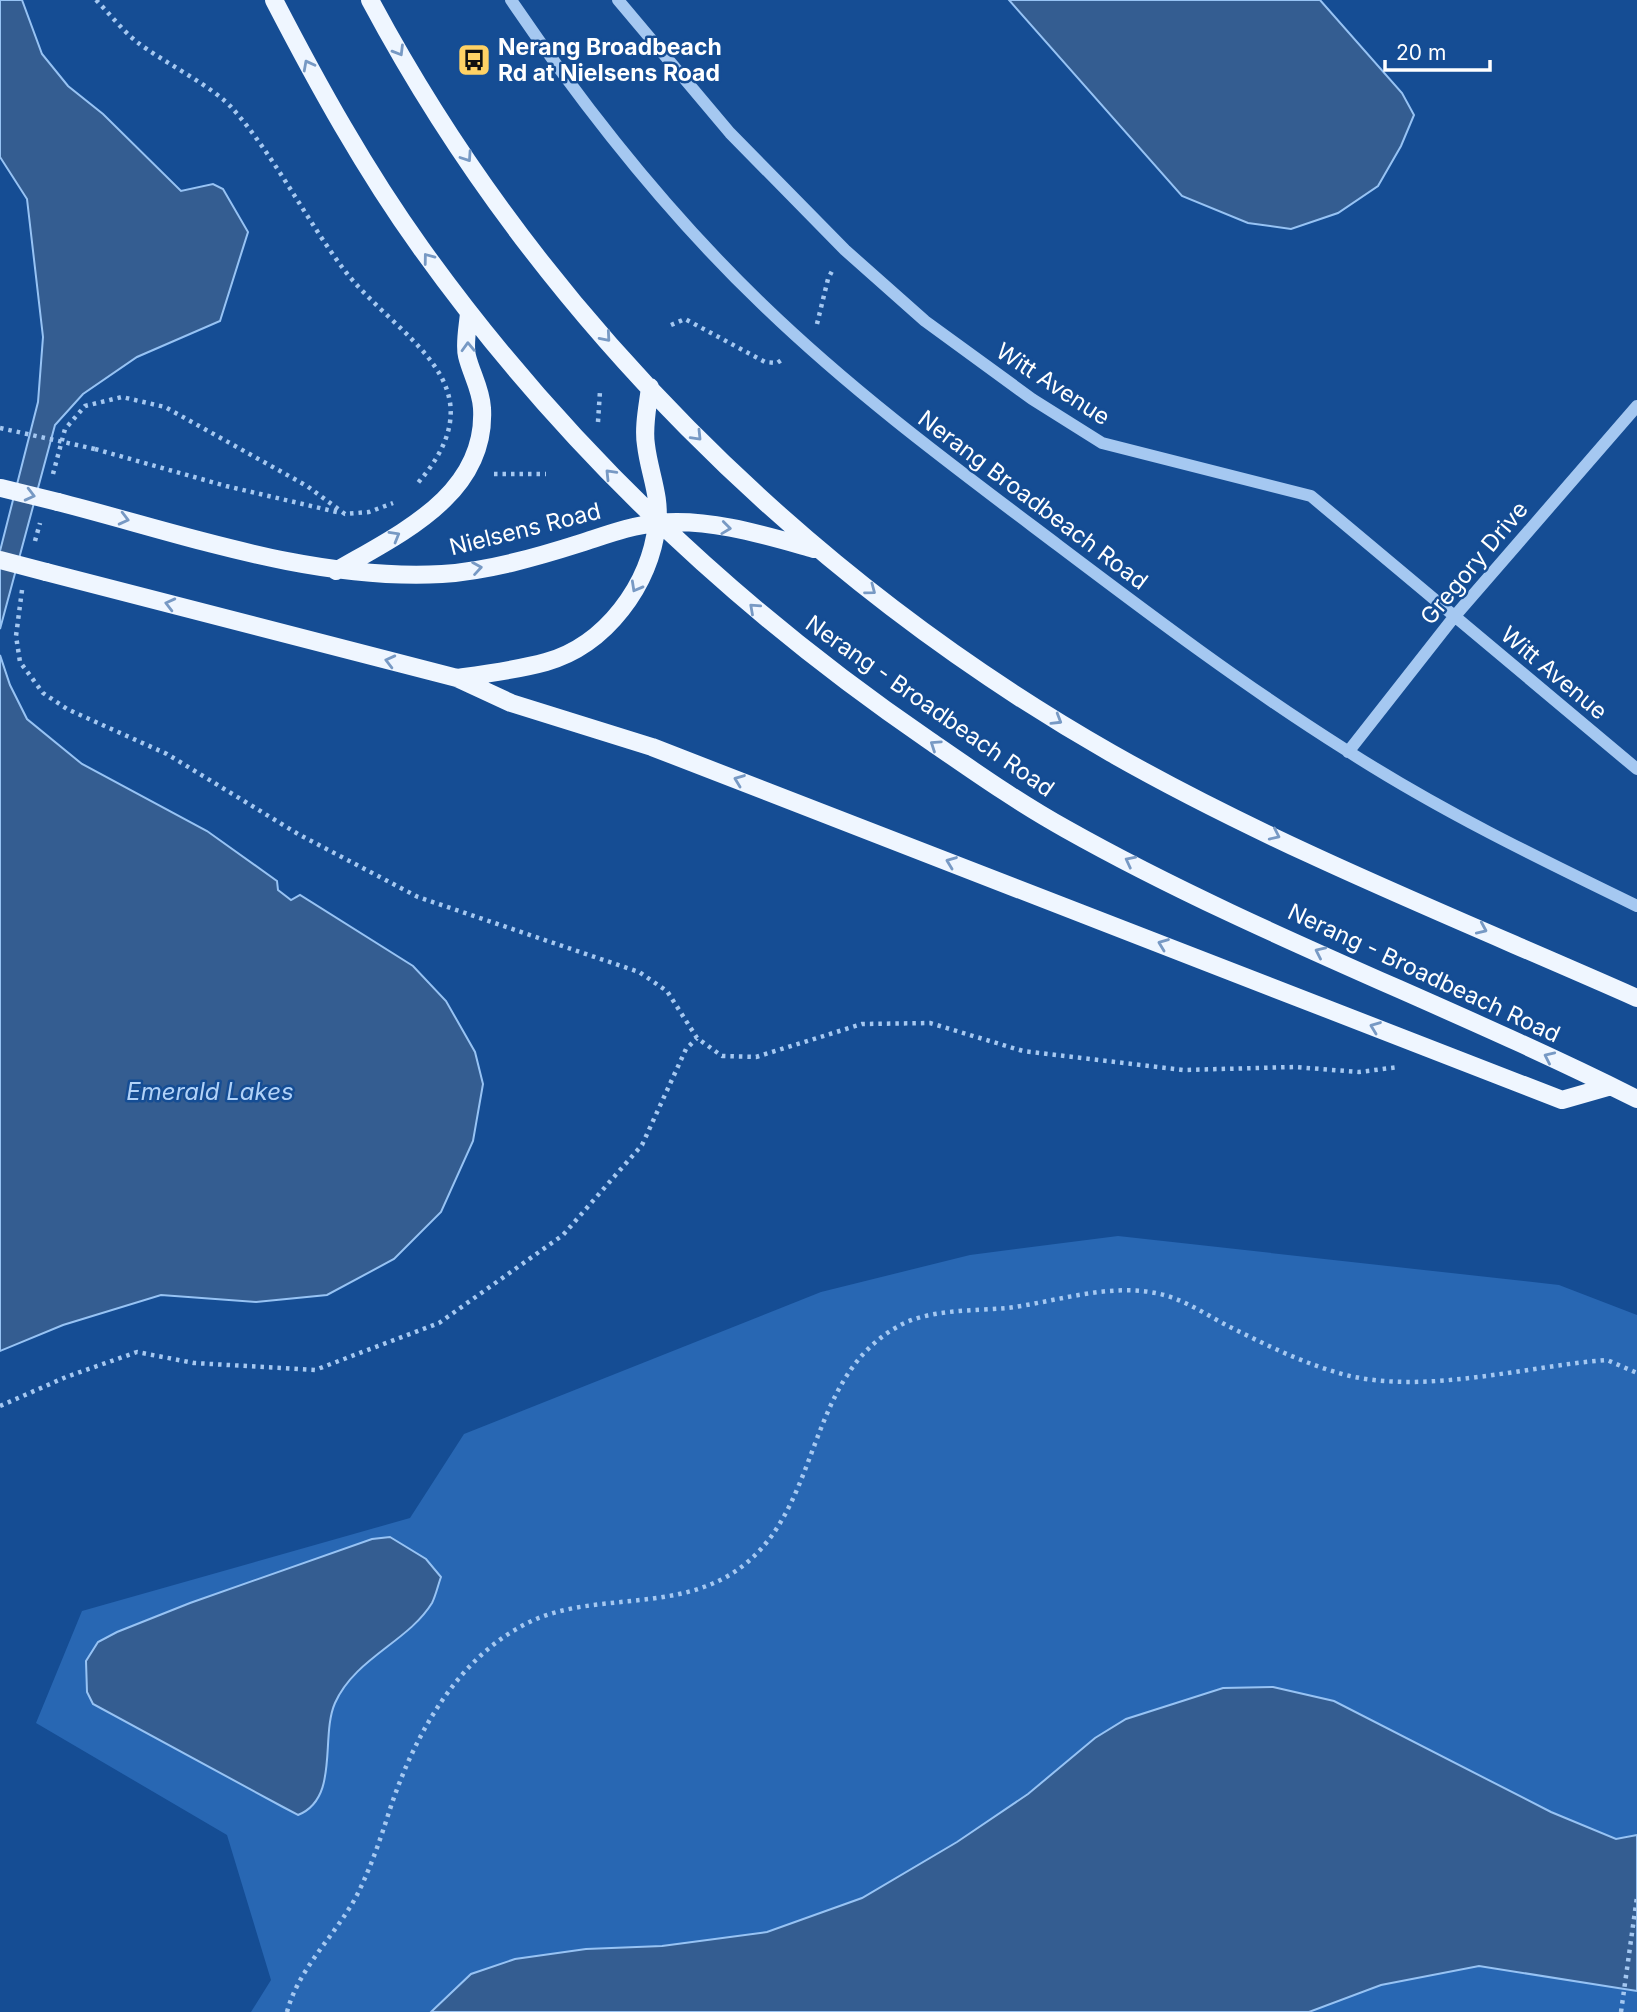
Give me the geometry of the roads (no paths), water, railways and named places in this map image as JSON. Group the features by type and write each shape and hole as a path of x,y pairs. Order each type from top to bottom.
{"main road":[{"name":"Nerang - Broadbeach Road","path":"274,0 312,74 372,176 469,313 590,453 658,523 771,624 837,676 985,779 1066,829 1236,913 1637,1099"},
{"path":"370,0 429,101 479,175 575,302 649,387 719,459 816,549 1005,688 1111,753 1213,807 1637,998"},
{"path":"336,571 424,520 459,484 469,466 481,432 482,406 474,371 466,355 469,313"},
{"path":"457,678 548,662 576,649 600,632 622,610 637,587 658,523 655,481 646,445 649,387"},
{"name":"Nielsens Road","path":"0,488 336,571 390,575 445,573 505,564 610,533 658,523 752,531 816,549"},
{"path":"0,560 457,678 511,703 665,752 1562,1100 1611,1086"}],"street":[{"name":"Nerang Broadbeach Road","path":"511,0 551,60 625,154 761,304 841,377 917,440 1167,627 1348,752 1446,810 1637,906"},
{"name":"Witt Avenue","path":"618,0 730,133 845,250 925,321 1032,399 1102,443 1311,496 1637,769"},
{"name":"Gregory Drive","path":"1348,752 1454,617 1637,406"}],"water":[{"path":"0,0 22,0 42,54 68,86 103,114 181,191 213,184 223,189 248,232 220,321 137,357 83,394 55,425 0,629 0,551 38,402 43,337 27,199 0,157"},
{"path":"1009,0 1320,0 1402,93 1414,115 1401,146 1378,186 1338,213 1291,229 1248,223 1182,196"},
{"name":"Emerald Lakes","path":"0,655 10,685 27,719 82,764 207,831 277,881 278,890 291,900 300,895 413,966 446,1001 475,1052 483,1084 473,1141 441,1212 394,1259 327,1295 256,1302 161,1295 63,1325 0,1351"},
{"path":"390,1537 426,1559 441,1577 436,1593 422,1617 368,1662 344,1687 331,1717 327,1765 319,1795 311,1807 298,1815 93,1704 87,1692 86,1661 98,1642 190,1603 372,1539"},
{"path":"1273,1687 1334,1701 1551,1812 1616,1839 1637,1835 1637,1991 1479,1966 1381,1985 1309,2012 431,2012 471,1974 515,1959 586,1949 662,1946 767,1932 862,1898 957,1842 1028,1794 1095,1738 1126,1719 1223,1688"}],"place":[{"name":"Nerang Broadbeach Rd at Nielsens Road","path":"474,60"}]}
